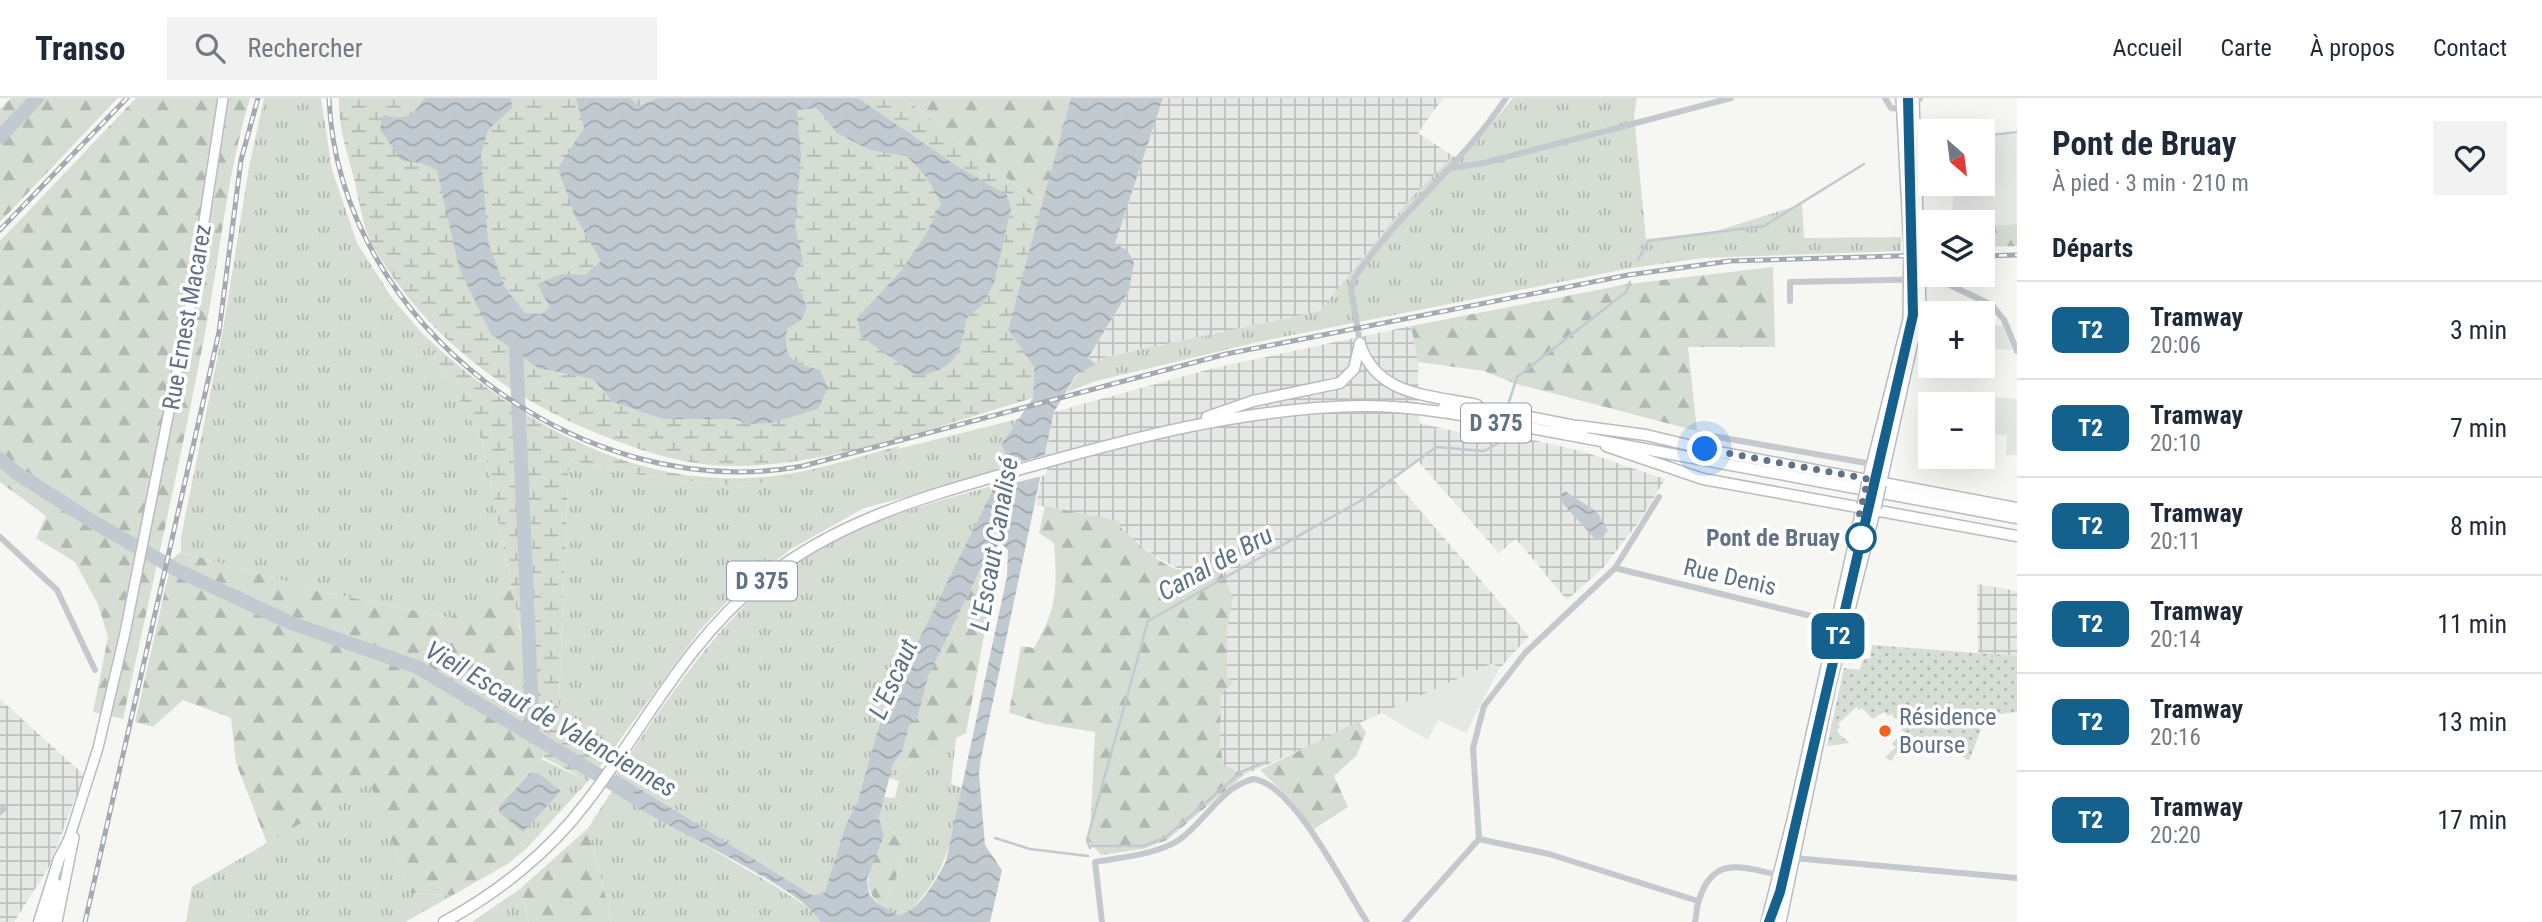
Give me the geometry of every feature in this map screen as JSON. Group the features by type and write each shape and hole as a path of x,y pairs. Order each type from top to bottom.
{"main road":[{"name":"Rue Ernest Macarez","path":"80,808 102,733 145,535 195,280 223,98"},
{"path":"1766,922 1861,507 1907,324 1908,235 1901,98"},
{"path":"1916,100 1918,210"},
{"path":"1781,922 1845,626 1875,510 1920,309 1920,287"},
{"path":"1360,343 1371,367 1393,387 1529,417 1646,435 1713,451 2017,508"},
{"path":"1168,431 1245,403 1340,383 1354,369 1360,343"},
{"name":"D 375","path":"444,922 481,900 523,869 569,823 593,795 689,656 720,620 760,582 805,550 848,526 907,502 1064,457 1168,431 1275,411 1360,406 1407,408 1586,438 2017,518"},
{"path":"1407,408 1453,408 1529,417"},
{"path":"1579,426 1675,455"},
{"path":"1586,438 1684,474 2017,536"},
{"path":"48,922 57,877 80,808"},
{"path":"57,922 80,808"},
{"path":"39,922 59,859 71,836"}],"street":[{"path":"1360,343 1352,282 1410,210 1452,168 1506,98"},
{"path":"1697,98 1699,106"},
{"path":"1452,168 1485,163 1731,98"},
{"path":"1885,98 1892,108 1902,110 1916,100"},
{"path":"1790,301 1790,282 1918,280"},
{"path":"1954,287 1989,303 2004,320 2017,351"},
{"path":"1701,434 1872,464"},
{"path":"1405,922 1479,839 1473,748 1484,706 1525,653 1615,568 1659,496"},
{"path":"0,537 57,590 95,670"},
{"name":"Rue Denis","path":"1615,568 1836,622"},
{"path":"1102,922 1095,862 1148,852 1174,842 1233,787 1257,779 1271,785 1286,800 1339,871 1367,922"},
{"path":"1479,839 1549,854 1698,901"},
{"path":"1782,856 2017,878"},
{"path":"1695,922 1698,901 1712,877 1727,867 1777,875"}],"shaded area":[{"path":"1163,98 1443,98 1418,133 1453,156 1411,198 1320,311 1106,357 1096,364 1088,359 1129,291 1115,245"},
{"path":"2017,134 2017,224 1995,225 1995,210 1952,210 1954,196 1995,196 1995,136"},
{"path":"1995,325 2003,326 2012,350 1995,349"},
{"path":"1411,326 1418,362 1419,423 1475,436 1485,429 1581,451 1665,479 1638,523 1604,567 1567,600 1516,539 1499,553 1417,460 1393,479 1529,636 1499,669 1493,663 1244,775 1224,766 1220,747 1221,694 1227,678 1227,629 1233,598 1214,563 1190,571 1177,568 1154,556 1120,528 1118,521 1036,505 1054,412 1214,368"},
{"path":"1995,397 2017,399 2017,455 2006,455 2007,435 1995,434"},
{"path":"1977,584 2017,591 2017,656 1978,653"},
{"path":"1494,663 1499,669 1466,733 1438,720 1428,740 1380,712"},
{"path":"0,699 84,775 49,867 14,922 0,922"}],"green space":[{"path":"11,98 118,98 0,222 0,109"},
{"path":"136,98 250,98 230,185 186,430 123,719 93,712 108,637 98,604 75,562 36,538 46,516 0,482 0,241"},
{"path":"264,98 321,98 332,170 357,243 392,298 422,333 482,440 512,587 451,618 324,592 181,552 181,537 223,330 249,167"},
{"path":"339,98 904,98 1021,189 1044,201 1008,328 1034,367 1033,398 847,452 771,464 734,466 668,458 570,422 536,404 473,362 444,337 394,279 366,230 343,137"},
{"path":"904,98 1071,98 1044,201 1021,189"},
{"path":"1513,98 1637,98 1634,116 1646,239 1716,231 1802,204 1804,238 1901,237 1901,251 1703,258 1631,268 1258,342 1096,381 1067,392 1077,375 1106,357 1320,311 1411,198 1453,156 1465,156"},
{"path":"2017,224 2017,246 1995,247 1995,225"},
{"path":"1773,267 1775,347 1688,347 1697,431 1513,383 1484,371 1418,362 1411,326 1628,284"},
{"path":"422,333 457,365 536,420 623,460 669,472 716,478 765,477 816,468 900,446 892,453 745,487 651,477 569,460 558,728 603,763 588,781 543,757 526,657 482,440"},
{"path":"1022,418 1001,445 1006,455 1000,473 864,508 791,549 737,591 700,630 603,763 558,728 569,460 651,477 745,487"},
{"path":"995,485 883,712 857,803 846,824 824,894 812,895 616,774 708,647 762,590 792,566 826,545 887,518"},
{"path":"1045,506 1119,521 1121,528 1144,549 1173,568 1192,570 1214,562 1222,572 1233,598 1227,629 1227,677 1234,682 1221,694 1220,747 1224,765 1244,775 1167,840 1143,849 1101,855 1087,839 1090,836 1095,732 1046,724 1009,713 1021,646 1034,648 1052,609 1056,573 1054,543 1039,533"},
{"path":"181,552 324,592 450,618 512,587 543,757 487,815 527,848 506,865 453,895 411,893 370,783 267,843 236,763 231,718 183,700 153,727 135,722 172,559"},
{"path":"986,565 991,597 966,733 900,768 893,762 902,752 909,727 918,716 928,677 982,566"},
{"path":"1872,645 2017,656 2017,712 1986,716 1969,761 1936,739 1927,753 1910,740 1908,743 1904,741 1891,761 1885,757 1896,747 1892,743 1904,732 1900,728 1902,725 1891,714 1888,716 1884,712 1873,719 1862,708 1859,710 1856,707 1838,724 1840,727 1836,731 1849,743 1827,746 1844,668 1860,670 1863,658 1870,659"},
{"path":"1359,721 1366,733 1356,756 1334,776 1348,807 1314,829 1291,800 1260,770"},
{"path":"956,738 951,784 962,788 945,858 932,883 915,906 898,915 884,908 907,848 890,828 880,826 879,818 884,797 895,798 899,781 889,778 893,762 900,768"},
{"path":"541,759 588,781 527,848 487,815"},
{"path":"370,782 411,893 453,895 405,922 186,922 192,887"},
{"path":"612,791 775,886 815,912 820,922 612,922 588,828"},
{"path":"880,826 890,828 907,848 884,908 875,900 868,883 884,837"},
{"path":"588,828 612,922 529,922 521,888"},
{"path":"521,888 529,922 472,922"}],"water":[{"path":"425,98 511,98 512,108 488,130 481,154 488,242 505,287 525,313 542,314 550,307 537,284 562,274 585,275 601,261 575,216 558,168 584,128 576,98 630,98 639,106 658,98 858,98 957,166 1007,195 1011,208 994,283 983,304 966,319 962,341 954,358 939,370 917,376 861,336 857,318 901,271 926,234 941,203 927,178 907,156 870,150 837,133 817,108 797,110 801,154 795,226 803,260 794,275 807,307 801,320 787,329 786,339 788,353 792,358 802,365 820,370 828,388 818,409 771,423 749,424 735,419 663,419 613,402 593,379 538,368 491,334 459,268 437,170 421,163 401,160 380,129 383,115 397,118 407,116 416,110"},
{"name":"L'Escaut Canalisé","path":"1071,98 1163,98 1115,244 1127,250 1134,262 1129,291 1088,358 1096,364 1076,375 1054,412 981,758 979,773 985,845 1002,870 990,922 820,922 808,908 786,891 626,801 607,787 616,774 812,895 824,894 846,824 857,803 883,712 995,485 1006,455 1001,445 1033,398 1034,367 1008,329","holes":["1002,544 1008,550 1007,576 946,861 920,902 898,915 877,903 869,894 867,879 884,836 879,818 893,763 902,752 909,727 918,716 928,677 982,566 986,565 997,546"]},
{"path":"1565,491 1597,512 1608,531 1597,541 1563,504 1561,495"},
{"path":"530,773 538,773 561,791 523,832 499,812 499,807"}],"pier":[{"path":"1049,454 1046,475 990,489 998,468"}],"waterway":[{"path":"0,137 37,98"},
{"name":"Canal de Bru","path":"1995,135 2017,132"},
{"name":"Canal de Bru","path":"1638,260 1648,241 1764,226 1864,164"},
{"name":"Canal de Bru","path":"1509,402 1517,377 1626,292 1630,282"},
{"path":"516,349 533,737"},
{"name":"Canal de Bru","path":"1090,848 1087,840 1148,621 1369,496 1436,447 1484,451 1497,444 1500,436"},
{"name":"Vieil Escaut de Valenciennes","path":"0,459 15,472 90,520 177,570 291,623 417,667 627,792"},
{"name":"Canal de Bru","path":"1090,846 1144,846 1166,837 1241,772 1266,762"},
{"path":"995,838 1030,849 1088,856"}],"tram line":[{"path":"1776,922 1780,892 1913,315 1908,98"},
{"name":"T2","path":"1769,922 1780,892 1913,315 1908,98"}],"railway":[{"path":"0,230 127,98"},
{"path":"85,922 219,332 241,160 258,98"},
{"path":"329,98 343,181 376,257 424,325 486,382 558,427 637,458 719,471 803,466 1226,354 1628,275 1730,261 1918,255"},
{"path":"1995,256 2017,255"}],"place":[{"name":"Pont de Bruay","path":"1861,538"},
{"name":"Résidence Bourse","path":"1885,731"}],"route":[{"path":"1705,449 1868,479 1854,537 1861,538"}],"water label":[{"name":"L'Escaut","path":"893,679"}]}
